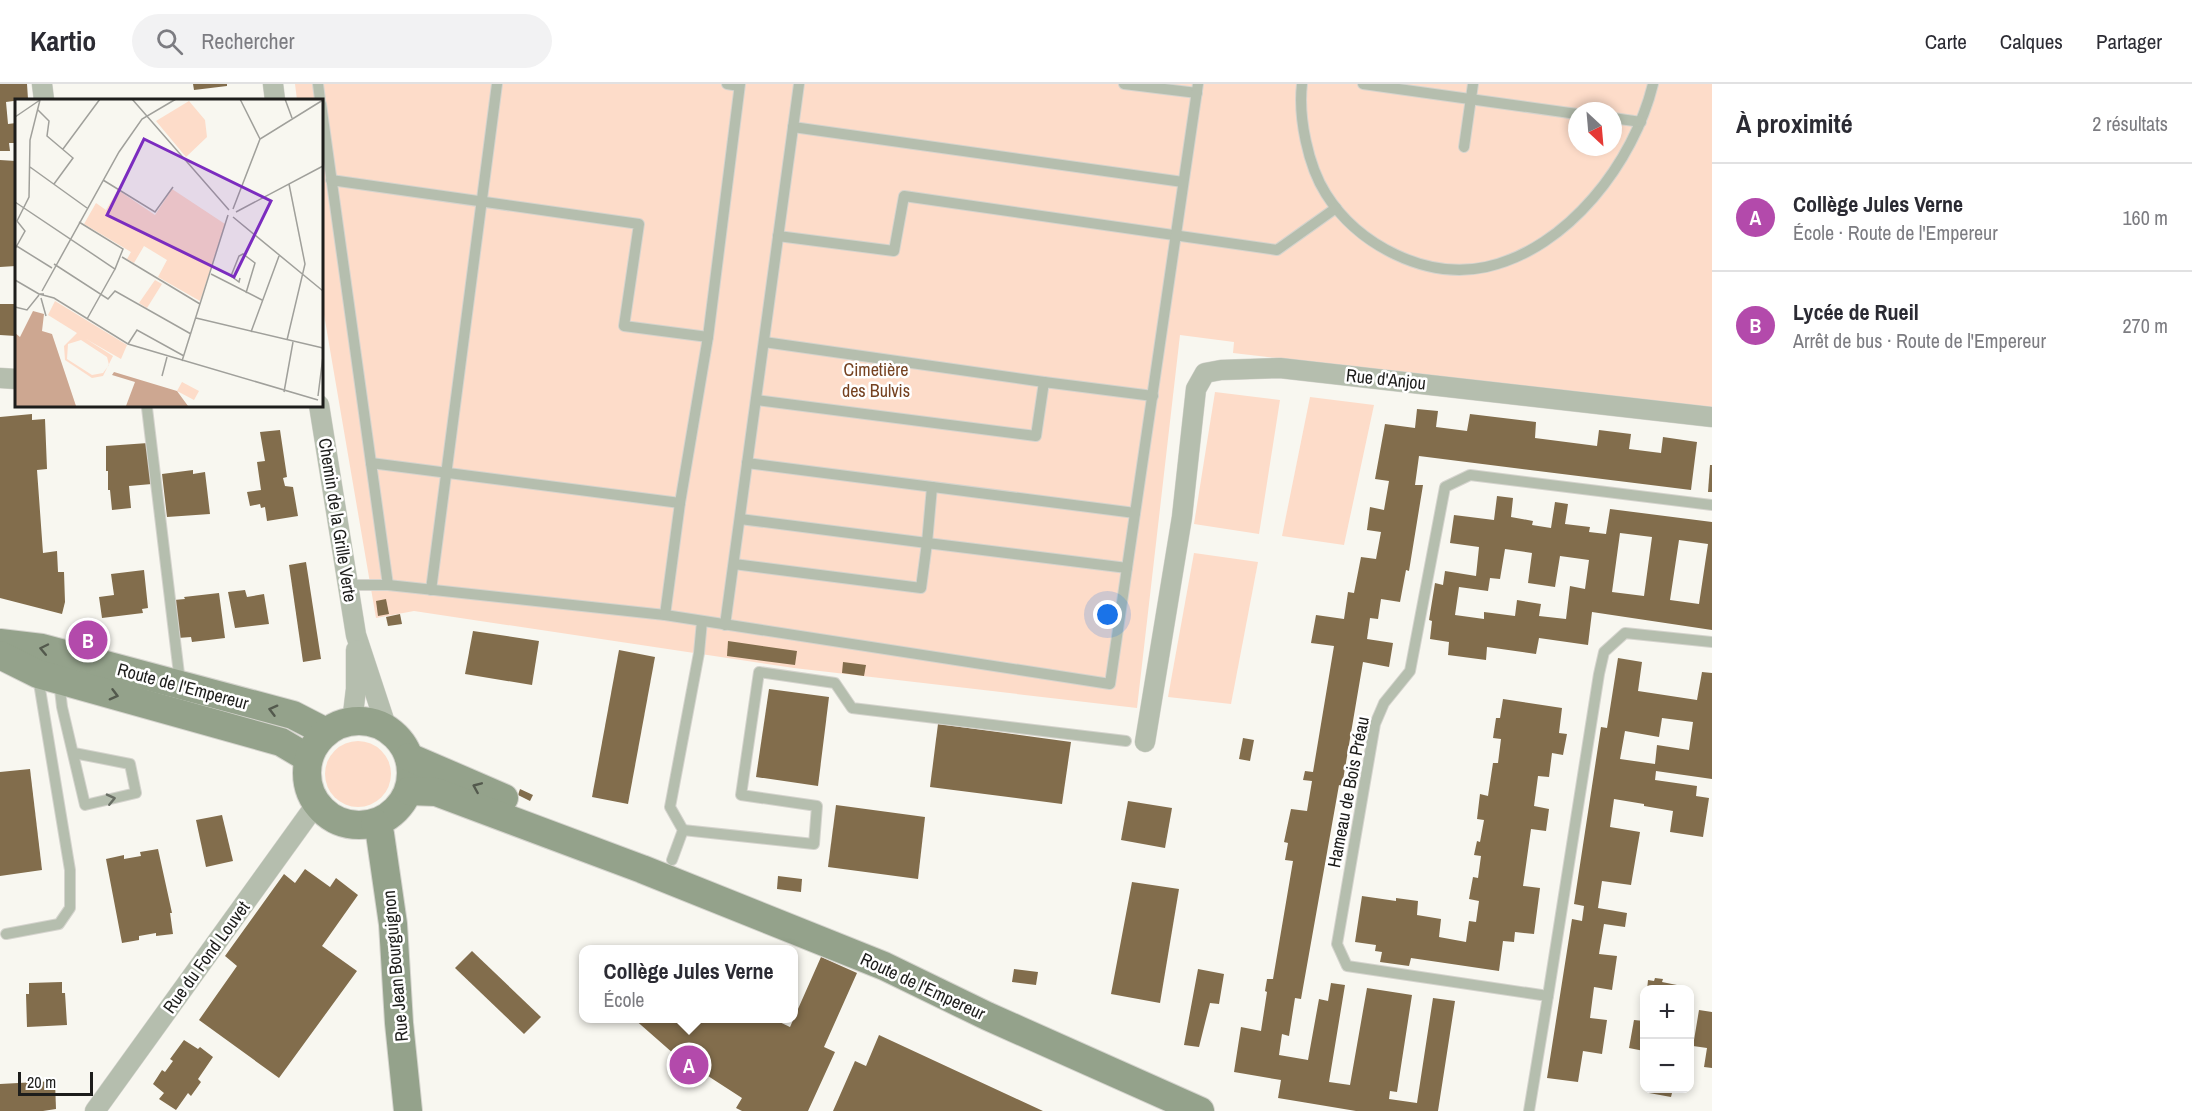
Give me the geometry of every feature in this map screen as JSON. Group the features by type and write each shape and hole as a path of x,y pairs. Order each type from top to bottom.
{"main road":[{"name":"Route de l'Empereur","path":"0,643 42,648 339,727"},
{"name":"Route de l'Empereur","path":"0,656 48,677 281,742 308,758"},
{"path":"370,722 387,729 401,741 409,757 411,774 409,791 401,805 389,816 375,823 359,825 343,822 328,815 317,803 310,789 308,758 315,745 339,727 370,722"},
{"name":"Route de l'Empereur","path":"409,757 542,814 642,869"},
{"name":"Route de l'Empereur","path":"409,791 436,792 642,869 884,966 987,1016 1200,1111"},
{"name":"Rue Jean Bourguignon","path":"375,823 380,834 393,924 399,1023 408,1111"}],"street":[{"path":"42,84 44,99"},
{"path":"273,84 275,99"},
{"name":"Rue d'Anjou","path":"1136,741 1182,517 1196,389 1205,373 1221,370 1280,368 1712,417"},
{"path":"0,378 15,379"},
{"name":"Chemin de la Grille Verte","path":"319,406 356,635 356,689 339,727"},
{"name":"Chemin de la Grille Verte","path":"356,635 387,729"},
{"name":"Rue du Fond Louvet","path":"95,1111 317,803"}],"lane":[{"path":"318,84 320,99"},
{"path":"431,590 497,84"},
{"path":"665,615 680,503 708,337 740,85 727,84"},
{"path":"725,625 798,84"},
{"path":"348,585 388,585 665,615 1110,684 1197,89 1124,84"},
{"path":"1302,84 1301,105 1306,137 1324,192 1336,208 1366,238 1412,262 1451,270 1485,267 1504,262 1535,247 1561,228 1612,174 1629,148 1641,122 1653,84"},
{"path":"1363,84 1568,113"},
{"path":"1464,147 1473,84"},
{"path":"322,109 388,585"},
{"path":"1622,119 1641,122"},
{"path":"793,127 1183,182"},
{"path":"332,180 639,224 624,326 708,337"},
{"path":"778,236 894,251 904,196 1277,250 1336,208"},
{"path":"764,342 1153,396"},
{"path":"756,400 1036,436 1044,382"},
{"path":"147,408 181,685"},
{"path":"371,463 680,503"},
{"path":"747,463 1135,513"},
{"name":"Hameau de Bois Préau","path":"1548,996 1347,966 1337,944 1375,724 1384,703 1410,671 1444,487 1470,475 1712,506"},
{"path":"734,564 921,588 932,487"},
{"path":"740,519 1127,568"},
{"path":"672,860 683,830 670,807 699,652 702,621"},
{"path":"1529,1111 1604,652 1625,633 1712,642"},
{"path":"683,830 814,844 817,806 741,795 759,672 835,683 852,708 1136,741"},
{"path":"48,677 62,707 85,805 136,794 130,764 74,753"},
{"path":"6,934 59,924 70,908 70,870 48,677"}],"green space":[{"name":"Cimetière des Bulvis","path":"295,84 1712,84 1712,407 1233,353 1234,342 1180,335 1137,708 794,668 414,611 376,618 322,303 322,99 297,99"},
{"path":"1215,392 1280,400 1259,534 1194,524"},
{"path":"1310,397 1374,405 1344,545 1282,536"},
{"path":"1194,553 1258,562 1231,704 1168,697"},
{"path":"358,741 370,744 381,751 388,762 391,774 388,786 381,797 370,804 358,807 346,804 335,797 328,786 325,774 328,762 335,751 346,744"}],"building":[{"path":"0,84 27,84 28,99 6,102 8,124 15,123 15,143 9,143 10,151 0,151"},
{"path":"193,84 227,84 227,86 194,90"},
{"path":"0,160 15,161 15,266 0,267"},
{"path":"0,304 15,304 15,336 0,335"},
{"path":"1417,409 1438,411 1436,427 1467,431 1470,414 1536,422 1535,438 1597,446 1599,430 1631,434 1629,449 1661,453 1663,437 1697,442 1691,490 1419,456 1415,485 1423,485 1409,571 1406,570 1400,602 1381,599 1378,619 1370,618 1367,639 1393,643 1389,667 1363,662 1301,999 1295,998 1289,1036 1282,1034 1279,1055 1308,1060 1319,999 1328,1001 1331,983 1345,985 1329,1082 1350,1085 1367,988 1412,995 1397,1092 1390,1091 1389,1099 1417,1103 1433,998 1455,1001 1438,1111 1356,1111 1278,1098 1281,1080 1234,1072 1241,1027 1261,1031 1267,979 1273,979 1293,861 1285,860 1288,843 1284,842 1291,809 1307,811 1312,781 1303,780 1305,771 1313,772 1334,646 1311,643 1316,615 1344,619 1348,592 1354,593 1361,557 1376,559 1381,532 1367,530 1370,507 1384,510 1389,481 1375,479 1385,424 1415,428"},
{"path":"32,414 32,420 45,419 47,469 37,470 43,553 57,551 58,572 64,572 65,602 62,614 0,598 0,417"},
{"path":"280,430 287,477 283,478 285,486 293,487 298,516 267,521 265,507 261,508 260,504 250,506 247,492 261,490 257,462 265,461 260,432"},
{"path":"148,443 152,484 129,486 131,508 112,510 110,490 108,490 108,471 106,471 106,446"},
{"path":"1710,465 1712,465 1712,492 1708,492"},
{"path":"193,470 193,474 205,472 210,514 167,517 162,474"},
{"path":"1497,496 1513,498 1511,517 1533,521 1532,525 1551,528 1555,502 1568,504 1565,524 1590,527 1589,532 1606,534 1610,509 1712,522 1712,630 1592,612 1588,645 1539,638 1536,654 1487,647 1486,660 1448,655 1449,642 1430,639 1432,621 1429,620 1435,583 1443,585 1445,571 1476,576 1479,547 1450,543 1454,515 1494,520","holes":["1620,533 1652,537 1644,596 1612,592","1679,540 1708,544 1699,604 1670,600","1505,549 1532,553 1528,583 1555,587 1560,556 1589,560 1585,589 1570,586 1566,619 1539,616 1541,604 1517,600 1515,616 1484,612 1484,619 1455,615 1459,587 1488,591 1490,578 1500,579"]},
{"path":"306,562 321,659 303,662 289,565"},
{"path":"144,570 148,608 142,609 143,613 102,618 99,597 114,595 111,574"},
{"path":"245,590 247,597 264,594 269,624 235,628 228,592"},
{"path":"219,593 225,638 192,642 191,637 178,638 174,600"},
{"path":"386,599 389,614 378,616 376,601"},
{"path":"400,614 402,624 388,626 386,617"},
{"path":"473,631 539,641 532,685 465,674"},
{"path":"83,635 97,639 95,645 82,641"},
{"path":"728,641 797,651 795,665 727,656"},
{"path":"619,650 655,657 628,804 592,797"},
{"path":"1618,658 1642,662 1638,691 1697,700 1702,672 1712,673 1712,779 1656,771 1655,780 1697,786 1696,796 1709,798 1703,837 1670,832 1673,811 1614,799 1610,827 1640,832 1631,885 1602,881 1598,908 1627,913 1625,927 1604,924 1599,954 1617,956 1612,990 1594,987 1590,1018 1607,1020 1602,1054 1583,1051 1578,1082 1547,1078 1572,919 1582,921 1584,906 1574,904 1601,727 1607,728","holes":["1662,718 1693,722 1689,750 1657,745 1655,764 1620,759 1625,731 1659,737"]},
{"path":"843,662 866,665 864,676 842,673"},
{"path":"769,689 829,697 818,786 756,777"},
{"path":"1503,699 1562,708 1559,733 1567,734 1563,755 1552,753 1549,777 1538,776 1534,806 1549,809 1546,831 1531,829 1523,886 1540,888 1534,934 1515,932 1514,942 1503,941 1499,971 1411,958 1409,966 1380,962 1382,952 1375,951 1376,945 1355,942 1362,896 1396,901 1396,898 1418,901 1417,915 1441,919 1439,937 1466,942 1469,921 1476,922 1479,901 1469,899 1473,877 1478,878 1481,856 1474,855 1477,841 1480,842 1484,820 1477,819 1480,794 1488,796 1493,763 1498,763 1501,739 1493,738 1496,718 1500,718"},
{"path":"938,724 1071,742 1062,804 930,787"},
{"path":"1243,738 1254,740 1250,761 1239,759"},
{"path":"30,769 42,870 0,876 0,772"},
{"path":"520,789 533,795 530,801 518,795"},
{"path":"1128,801 1172,808 1165,848 1121,840"},
{"path":"836,805 925,817 918,879 828,867"},
{"path":"222,815 233,861 206,867 196,820"},
{"path":"158,849 172,913 170,913 173,934 156,936 156,933 139,936 139,940 122,943 106,859 124,855 124,859 141,856 140,852"},
{"path":"305,869 330,887 336,878 358,895 322,946 357,971 279,1078 199,1020 237,966 225,956 284,874 295,883"},
{"path":"778,876 802,879 801,892 777,889"},
{"path":"1132,882 1179,889 1160,1003 1111,994"},
{"path":"472,951 541,1017 524,1034 455,968"},
{"path":"821,957 857,973 824,1047 835,1052 808,1111 742,1111 736,1108 742,1098 674,1054 639,1023 782,1023 790,1027 792,1023 798,1023 798,1009"},
{"path":"1014,969 1038,972 1036,985 1012,982"},
{"path":"1198,969 1224,974 1219,1004 1210,1003 1199,1047 1184,1045"},
{"path":"1655,978 1663,979 1662,982 1677,985 1648,985 1648,980 1654,981"},
{"path":"62,982 67,1025 27,1027 26,994 29,994 29,983"},
{"path":"1699,1010 1712,1012 1712,1068 1704,1067 1707,1048 1694,1046"},
{"path":"1634,1020 1640,1021 1640,1050 1629,1048"},
{"path":"879,1035 1043,1111 833,1111 855,1061 866,1066"},
{"path":"184,1040 198,1049 200,1047 213,1057 198,1079 201,1082 191,1096 188,1093 176,1110 159,1099 164,1093 153,1084 162,1070 165,1072 173,1061 170,1059"},
{"path":"55,1081 56,1109 0,1111 0,1084"},
{"path":"1649,1093 1672,1093 1671,1097"}],"place":[{"name":"Lycée de Rueil","path":"88,640"},
{"name":"Collège Jules Verne","path":"689,1065"}]}
